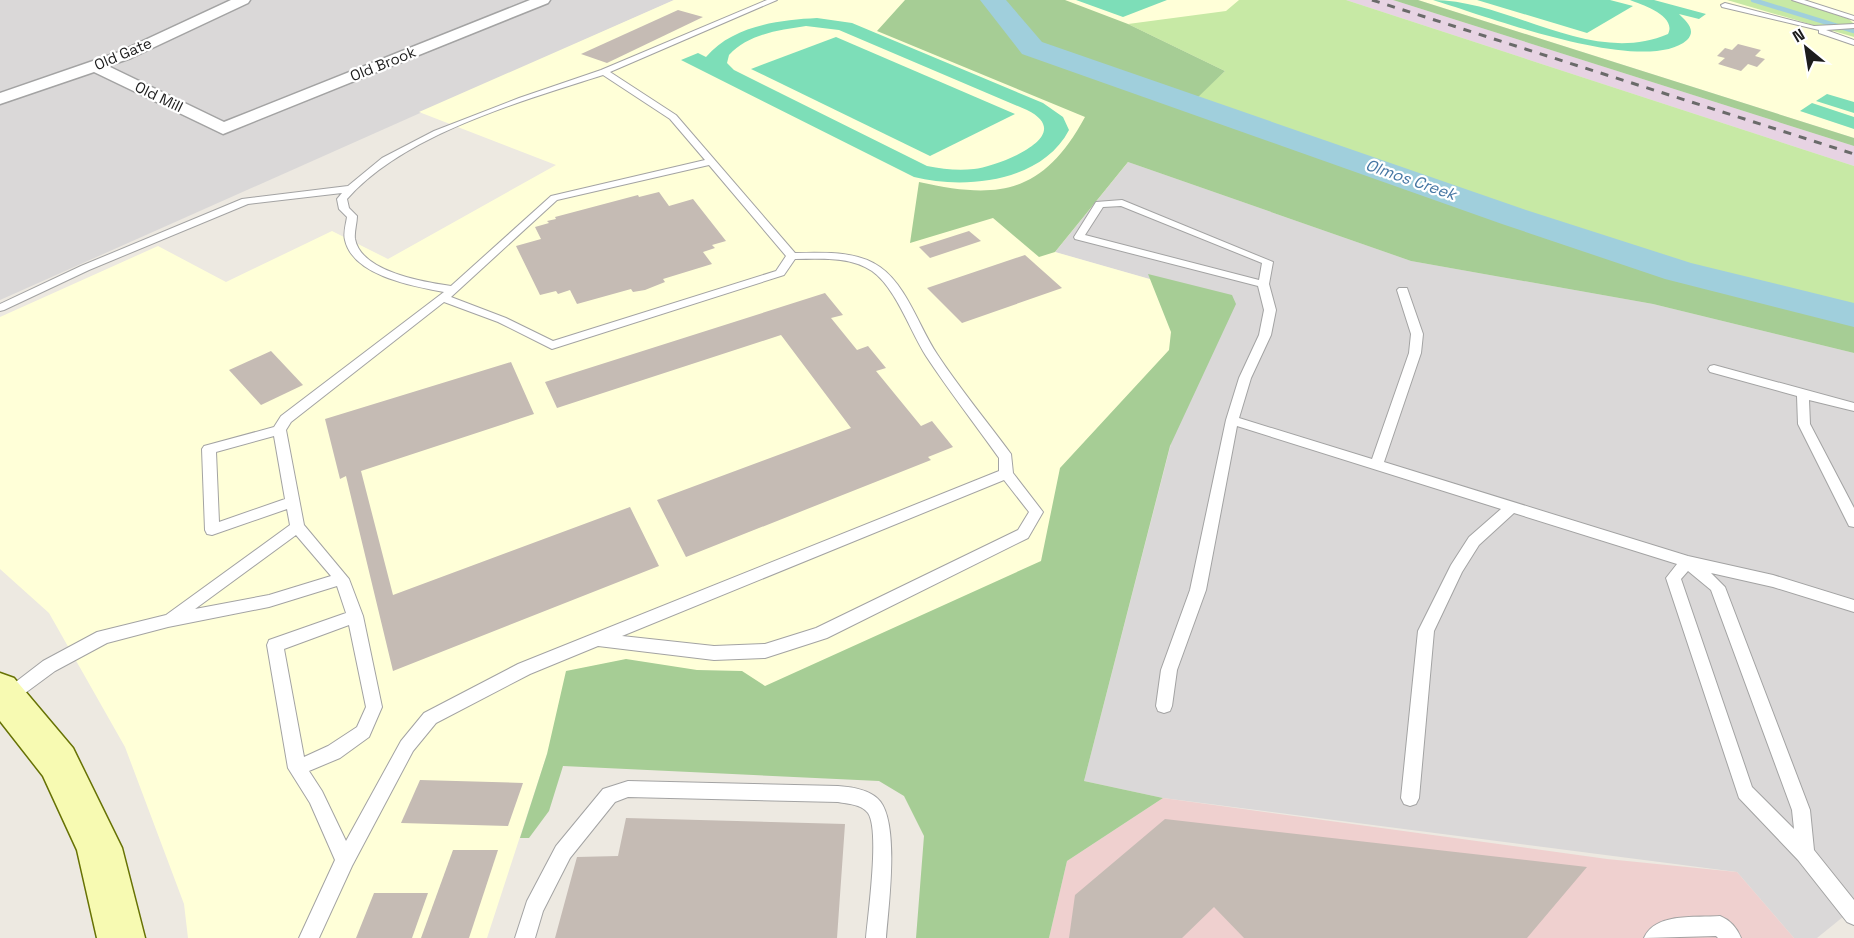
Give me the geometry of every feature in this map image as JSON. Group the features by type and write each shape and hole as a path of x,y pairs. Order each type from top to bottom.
{"main road":[{"path":"2,696 58,762 99,848 121,938"}],"street":[{"name":"Old Gate","path":"0,99 124,55 243,0"},
{"name":"Old Brook","path":"223,129 543,0"},
{"name":"Old Mill","path":"95,66 223,129"}],"lane":[{"path":"773,0 604,72 538,93 398,150 375,165 342,199 344,209 352,216 349,239 364,261 395,279 448,294 552,345 780,273 792,256"},
{"path":"1796,0 1854,18"},
{"path":"1725,5 1814,28 1854,43"},
{"path":"1814,28 1854,26"},
{"path":"597,640 714,653 765,651 821,633 1023,534 1036,512 1006,474 1006,457 924,344 890,284 877,270 863,262 845,258 792,256 673,117 604,72"},
{"path":"292,502 212,530 209,449 279,430 286,419 448,294 554,198 710,162"},
{"path":"0,308 85,268 246,201 350,189"},
{"path":"1164,706 1169,670 1198,590 1232,420 1245,378 1265,335 1270,310 1263,284 1268,262 1122,203 1100,204 1079,237 1263,284"},
{"path":"1376,465 1415,353 1417,334 1403,290"},
{"path":"1714,369 1854,407"},
{"path":"1803,394 1804,424 1854,522"},
{"path":"1232,420 1688,562 1773,581 1854,606"},
{"path":"279,430 297,527 342,579 355,616 374,707 363,732 334,752 297,768"},
{"path":"309,938 345,860 407,746 430,718 524,669 1006,474"},
{"path":"1410,798 1426,631 1456,569 1474,541 1512,507"},
{"path":"168,621 297,527"},
{"path":"1688,562 1673,578 1745,792 1805,854 1854,915"},
{"path":"1688,562 1717,587 1801,810 1805,854"},
{"path":"2,696 49,666 103,637 268,601 342,579"},
{"path":"345,860 316,797 297,768 275,645 355,616"},
{"path":"525,938 534,908 563,852 609,795 628,789 838,794 860,797 876,809 882,837 876,938"},
{"path":"1654,938 1664,930 1720,926 1731,938"}],"shaded area":[{"path":"0,0 674,0 0,300"},
{"path":"674,0 1300,0 1128,162 1055,252 1209,296 1079,554 692,745 547,754 487,938 188,938 184,904 125,747 49,613 0,569 0,317 158,246 226,282 332,231 388,259 556,165 419,112"},
{"path":"1346,0 1393,0 1854,146 1854,166"},
{"path":"1418,0 1854,0 1854,138"},
{"path":"1128,162 1411,261 1653,304 1854,353 1854,908 1817,938 1794,938 1737,872 1163,798 1084,781 1209,296 1055,252"},
{"path":"1163,798 1607,859 1737,872 1794,938 1049,938 1067,861"}],"green space":[{"path":"905,0 1065,0 1128,24 1225,71 1195,100 1605,240 1854,316 1854,353 1653,304 1411,261 1128,162 1055,252 1039,257 993,218 910,243 919,182 947,188 973,190 996,190 1016,185 1035,176 1053,162 1069,143 1085,117 877,31"},
{"path":"1076,0 1167,0 1123,17"},
{"path":"1239,0 1346,0 1854,166 1854,316 1605,240 1194,100 1225,71 1128,24 1226,11"},
{"path":"1393,0 1418,0 1854,138 1854,146"},
{"path":"1433,0 1462,3 1491,10 1580,38 1610,43 1639,42 1668,34 1668,22 1663,17 1650,8 1630,0 1654,0 1706,14 1699,19 1679,14 1691,29 1687,40 1666,50 1637,51 1601,48 1563,40"},
{"path":"1477,0 1610,0 1633,6 1587,33"},
{"path":"1727,0 1791,0 1849,19 1854,24 1854,37"},
{"path":"817,18 852,23 1043,103 1063,117 1069,130 1057,147 1041,161 1022,171 978,182 934,181 914,177 681,60 698,53 706,57 729,38 742,32 772,23","holes":["806,26 839,30 1027,110 1041,120 1044,130 1039,139 1029,148 985,167 962,170 927,166 734,70 727,63 729,55 737,48 764,34"]},
{"path":"836,37 1015,114 930,156 751,69"},
{"path":"1827,94 1854,102 1854,113 1816,101"},
{"path":"1812,103 1854,117 1854,129 1800,111"},
{"path":"1148,274 1232,295 1236,304 1170,446 1084,781 1163,798 1067,861 1049,938 916,938 924,836 904,796 879,781 563,766 549,811 529,838 520,838 547,754 566,671 626,659 697,670 742,671 765,686 1041,561 1060,468 1169,350 1171,332"}],"building":[{"path":"678,10 703,17 607,63 581,54"},
{"path":"1738,44 1761,50 1755,56 1765,59 1757,67 1748,64 1741,71 1718,64 1725,58 1717,56 1725,48 1732,50"},
{"path":"659,192 669,206 693,199 726,241 712,245 715,248 703,252 712,264 663,279 665,282 645,290 633,292 631,289 577,304 570,290 558,294 556,291 540,295 516,246 541,239 535,227 549,223 547,221 556,219 555,217 638,195 639,197"},
{"path":"969,231 981,241 930,258 919,247"},
{"path":"1025,255 1062,288 962,323 927,288"},
{"path":"825,293 843,315 831,318 857,350 868,346 886,368 876,371 921,426 932,421 953,447 928,457 931,460 686,557 657,500 851,428 781,335 557,408 545,382"},
{"path":"271,351 303,385 261,405 229,370"},
{"path":"511,362 534,414 361,471 393,595 630,507 659,566 393,671 346,476 340,479 325,419"},
{"path":"420,780 523,783 508,826 401,823"},
{"path":"626,818 845,824 837,938 555,938 577,857 618,856"},
{"path":"1165,819 1587,867 1527,938 1244,938 1214,907 1182,938 1069,938 1075,895"},
{"path":"453,850 498,850 469,938 421,938"},
{"path":"374,893 428,893 412,938 356,938"}],"waterway":[{"name":"Olmos Creek","path":"992,0 1032,48 1514,217 1678,271 1854,315"},
{"path":"1753,0 1854,31"}],"railway":[{"path":"1372,0 1854,154"}]}
